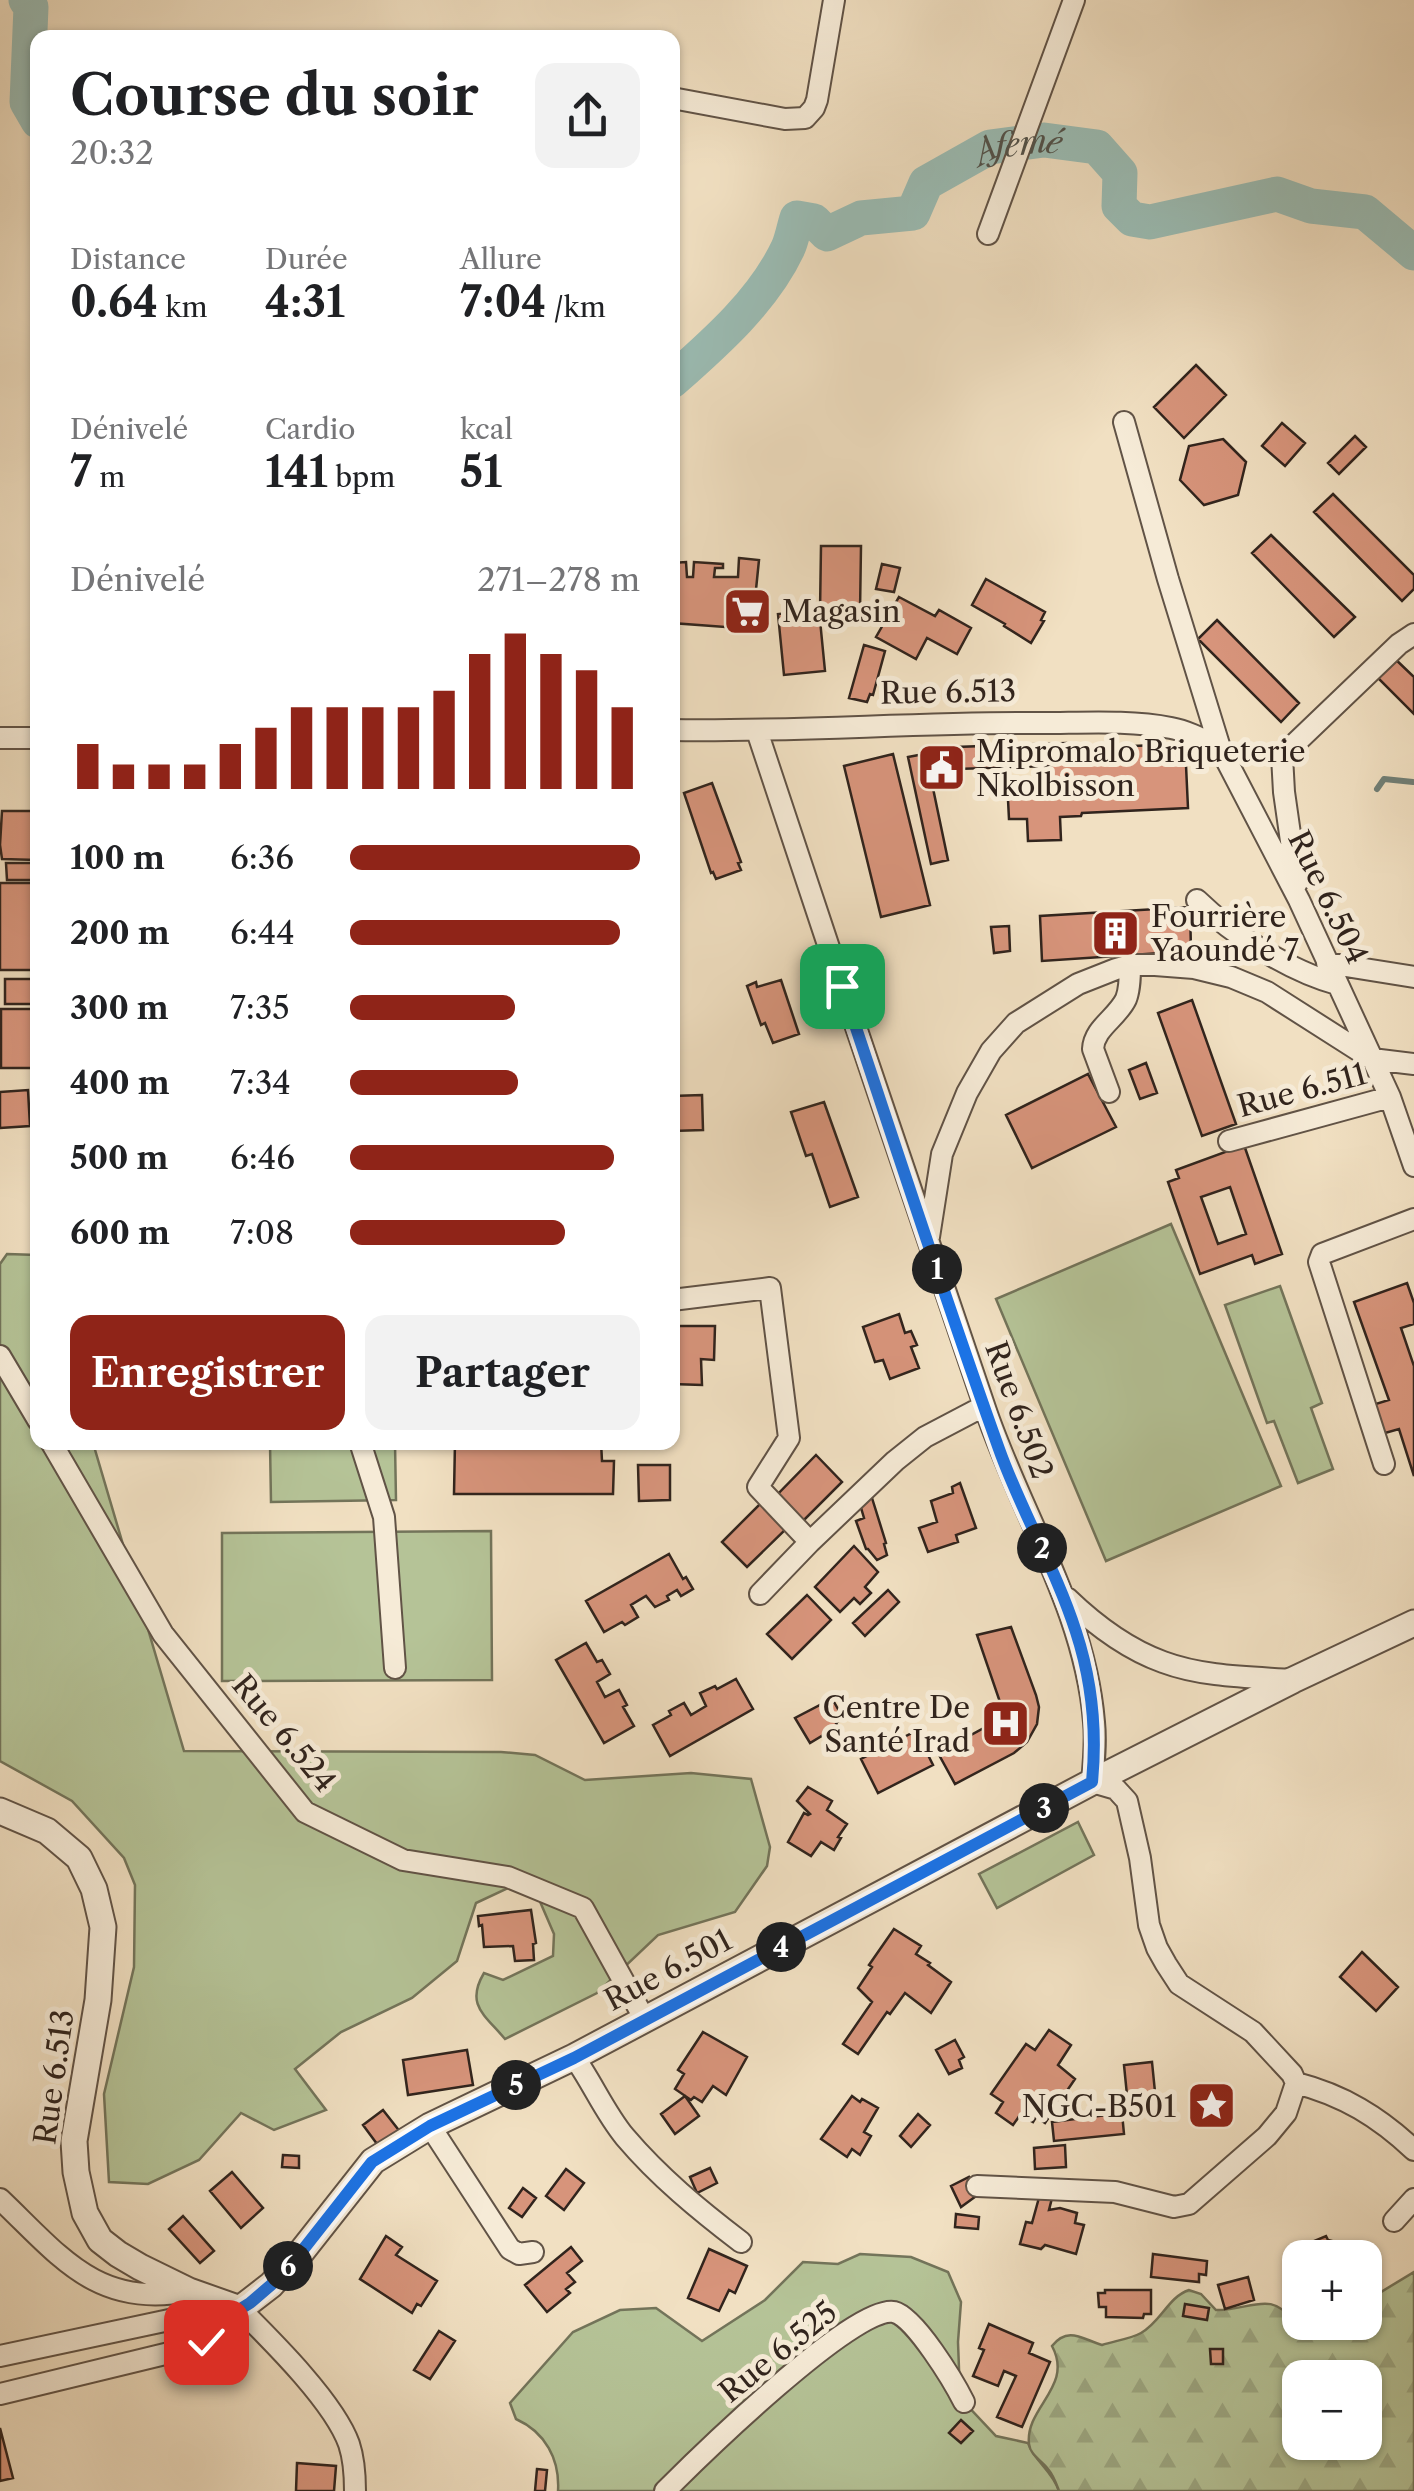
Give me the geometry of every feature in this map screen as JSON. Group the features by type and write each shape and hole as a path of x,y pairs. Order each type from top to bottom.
{"street":[{"path":"680,100 785,120 805,118 814,108 834,0"},
{"path":"988,234 1074,0"},
{"name":"Rue 6.504","path":"1124,422 1220,748 1299,900 1390,1097 1414,1166"},
{"path":"1299,900 1282,756 1414,634"},
{"name":"Rue 6.513","path":"680,730 756,731 927,723 1118,724 1170,728 1220,748"},
{"name":"Rue 6.502","path":"756,731 1001,1455 1076,1633 1089,1684 1096,1743 1092,1782"},
{"path":"0,738 30,738"},
{"path":"1197,900 1282,962 1312,978 1337,984"},
{"path":"1327,963 1414,977"},
{"path":"1109,1092 1093,1042 1126,999 1130,965"},
{"path":"928,1242 942,1154 967,1093 991,1051 1016,1023 1078,984 1130,965 1194,968 1231,977 1267,992 1372,1059 1414,1064"},
{"name":"Rue 6.511","path":"1230,1141 1390,1097"},
{"path":"1384,1464 1320,1267 1322,1254 1414,1219"},
{"path":"680,1299 770,1288 789,1438 758,1487 810,1542"},
{"path":"0,1356 30,1407"},
{"path":"760,1594 924,1437 984,1406"},
{"name":"Rue 6.524","path":"56,1450 163,1634 305,1812 402,1860 508,1877 583,1908 644,2018"},
{"path":"363,1450 384,1517 395,1668"},
{"path":"1062,1593 1084,1614 1133,1648 1162,1662 1229,1675 1293,1680"},
{"name":"Rue 6.501","path":"0,2394 194,2346 211,2338 213,2326 271,2285 372,2162 430,2126 574,2058 1092,1782 1414,1622"},
{"path":"978,2186 1116,2192 1174,2206 1189,2204 1267,2136 1286,2112 1296,2083 1253,2032 1196,1997 1172,1974 1150,1926 1140,1858 1126,1801 1116,1789 1092,1782"},
{"name":"Rue 6.513","path":"0,1811 46,1831 79,1858 94,1890 103,1927 98,2000 74,2141 85,2213 100,2240 118,2254 189,2290 240,2309"},
{"path":"574,2058 622,2133 689,2202 742,2242"},
{"path":"1296,2083 1348,2100 1390,2128 1414,2150"},
{"path":"430,2126 510,2249 519,2254 533,2252"},
{"path":"0,2199 71,2266 97,2282 146,2295 189,2290"},
{"path":"1394,2221 1414,2199"},
{"path":"240,2309 339,2421 350,2446 354,2491"},
{"name":"Rue 6.525","path":"665,2491 726,2431 796,2372 851,2328 878,2314 893,2312 908,2319 964,2402"},
{"path":"0,2356 188,2316 204,2317 213,2326"}],"green space":[{"path":"1171,1224 1281,1486 1106,1561 996,1299"},
{"path":"7,1254 30,1255 30,1450 95,1450 184,1751 501,1752 535,1755 585,1780 691,1773 751,1779 770,1847 767,1866 735,1912 658,1935 597,1993 505,2039 477,2002 476,1993 484,1973 503,1980 553,1956 554,1934 535,1890 517,1884 476,1903 457,1961 412,1998 341,2032 295,2069 326,2110 274,2130 241,2113 199,2160 148,2184 109,2182 104,2094 134,1967 135,1885 124,1858 72,1801 0,1761 0,1264"},
{"path":"1280,1286 1322,1403 1311,1408 1333,1469 1298,1483 1274,1421 1267,1423 1225,1305"},
{"path":"270,1450 395,1450 396,1500 271,1502"},
{"path":"491,1531 492,1680 222,1681 222,1533"},
{"path":"1078,1822 1094,1855 997,1908 979,1874"},
{"path":"860,2254 911,2257 948,2272 961,2302 960,2395 996,2436 1028,2443 1059,2491 558,2491 549,2448 535,2431 516,2419 510,2403 573,2332 620,2310 656,2308 702,2341 765,2300 803,2262 838,2264"},
{"path":"1414,2272 1414,2491 1059,2491 1029,2444 1034,2419 1057,2373 1052,2346 1058,2340 1070,2335 1102,2345 1132,2337 1148,2328 1175,2298 1189,2290 1201,2294 1216,2310 1259,2304 1282,2309 1282,2340 1382,2340 1382,2291"}],"building":[{"path":"1196,365 1226,395 1184,438 1154,407"},
{"path":"1282,423 1305,443 1285,466 1262,446"},
{"path":"1355,436 1366,447 1339,474 1328,463"},
{"path":"1223,439 1246,462 1238,495 1204,505 1180,480 1189,446"},
{"path":"1333,494 1414,575 1414,589 1402,601 1314,512"},
{"path":"1271,535 1355,617 1334,637 1252,553"},
{"path":"821,546 861,546 860,612 820,612"},
{"path":"739,558 759,560 752,629 680,624 680,562 686,562 687,577 693,577 694,562 723,564 723,568 715,568 714,577 738,577"},
{"path":"882,564 900,568 894,592 876,589"},
{"path":"986,579 1045,612 1031,643 972,605"},
{"path":"899,597 935,616 939,610 971,628 957,654 927,638 916,659 876,637"},
{"path":"819,610 825,671 784,675 778,614"},
{"path":"1217,620 1299,703 1281,722 1198,639"},
{"path":"864,645 885,651 873,695 867,702 849,698"},
{"path":"1392,656 1414,677 1414,714 1374,674"},
{"path":"1066,743 1066,762 1079,762 1079,748 1185,744 1188,808 1060,817 1061,840 1028,841 1027,819 1009,819 1007,780 1052,777 1051,766 957,769 956,747"},
{"path":"940,751 945,771 930,774 948,860 931,864 908,757"},
{"path":"893,754 930,905 881,917 844,766"},
{"path":"712,783 741,862 741,870 716,879 684,793"},
{"path":"2,811 30,811 30,860 2,859"},
{"path":"6,863 30,863 30,880 7,880"},
{"path":"0,883 30,883 30,970 0,970"},
{"name":"Fourrière Yaoundé 7","path":"1190,907 1191,951 1042,961 1040,916"},
{"path":"1009,926 1010,951 994,953 991,927"},
{"path":"5,979 30,979 30,1004 5,1004"},
{"path":"781,980 799,1034 773,1043 765,1023 761,1025 747,986"},
{"path":"1192,1000 1236,1124 1202,1136 1158,1013"},
{"path":"1,1009 30,1009 30,1068 1,1068"},
{"path":"1146,1063 1157,1093 1140,1099 1129,1070"},
{"path":"1088,1074 1116,1127 1032,1168 1006,1115"},
{"path":"28,1090 30,1126 0,1128 0,1092"},
{"path":"702,1095 703,1130 680,1131 680,1096"},
{"path":"824,1102 858,1197 830,1207 812,1154 806,1156 791,1112"},
{"path":"1244,1145 1282,1254 1255,1264 1252,1255 1200,1274 1168,1182 1179,1178 1176,1170","holes":["1230,1187 1246,1234 1218,1244 1201,1197"]},
{"path":"1407,1283 1414,1303 1414,1324 1401,1328 1414,1366 1414,1476 1399,1429 1378,1435 1369,1406 1389,1400 1354,1302"},
{"path":"899,1314 905,1333 911,1331 917,1345 911,1347 919,1368 890,1379 883,1360 875,1362 863,1327"},
{"path":"680,1326 715,1326 714,1360 701,1359 702,1385 680,1384"},
{"path":"455,1450 601,1450 602,1461 614,1461 613,1494 454,1494"},
{"path":"816,1455 842,1482 800,1524 774,1498"},
{"path":"638,1465 670,1465 670,1500 639,1501"},
{"path":"960,1483 976,1528 956,1535 958,1542 928,1552 919,1528 937,1522 931,1501 953,1493 952,1487"},
{"path":"872,1498 887,1555 877,1560 866,1549 856,1521 864,1518 859,1501"},
{"path":"762,1502 787,1528 747,1567 722,1542"},
{"path":"854,1546 878,1572 865,1587 871,1593 860,1604 854,1598 840,1612 815,1587"},
{"path":"669,1554 693,1589 681,1596 677,1590 667,1596 669,1600 655,1607 646,1596 631,1605 638,1617 604,1632 586,1601"},
{"path":"888,1590 899,1602 865,1636 853,1623"},
{"path":"807,1595 831,1620 792,1659 767,1634"},
{"path":"1011,1627 1036,1695 1037,1724 1027,1742 1014,1753 955,1784 938,1753 991,1724 990,1715 1000,1702 977,1635"},
{"path":"586,1643 610,1674 597,1682 605,1697 619,1690 634,1726 604,1743 556,1660"},
{"path":"736,1679 753,1709 670,1756 653,1725 684,1703 691,1715 706,1706 700,1693"},
{"path":"834,1702 843,1718 836,1723 838,1726 810,1743 795,1718"},
{"path":"916,1731 933,1765 878,1793 861,1759"},
{"path":"808,1787 832,1801 827,1810 847,1824 834,1850 821,1842 811,1856 788,1842 804,1813 810,1814 797,1801"},
{"path":"531,1910 536,1943 534,1960 515,1961 513,1946 484,1947 478,1916"},
{"path":"894,1929 921,1946 916,1954 951,1982 931,2013 905,1993 858,2054 843,2044 872,2002 858,1988"},
{"path":"1362,1952 1398,1987 1376,2011 1340,1977"},
{"path":"1049,2030 1071,2045 1058,2065 1075,2079 1045,2123 1020,2115 1013,2125 996,2113 1003,2102 991,2094 1026,2044 1035,2050"},
{"path":"703,2032 747,2057 726,2095 713,2086 702,2102 675,2089 684,2074 678,2070"},
{"path":"955,2040 964,2057 959,2060 962,2068 949,2074 936,2050"},
{"path":"467,2050 473,2085 408,2095 403,2060"},
{"path":"1152,2062 1157,2112 1129,2115 1124,2065"},
{"path":"685,2096 699,2116 675,2134 661,2114"},
{"path":"852,2096 878,2108 864,2132 871,2136 860,2155 852,2149 847,2157 821,2139"},
{"path":"383,2110 401,2133 380,2148 363,2125"},
{"path":"1122,2113 1124,2134 1054,2141 1052,2122"},
{"path":"918,2114 930,2125 911,2147 900,2136"},
{"path":"1065,2145 1066,2167 1035,2169 1034,2148"},
{"path":"283,2155 299,2156 299,2168 282,2167"},
{"path":"710,2168 717,2183 697,2193 690,2177"},
{"path":"566,2169 584,2183 564,2210 546,2196"},
{"path":"232,2172 263,2208 241,2228 210,2191"},
{"path":"969,2177 979,2194 961,2207 951,2186"},
{"path":"523,2188 536,2198 522,2217 509,2208"},
{"path":"1040,2194 1052,2198 1049,2210 1060,2208 1077,2213 1075,2223 1084,2225 1076,2254 1045,2245 1041,2249 1020,2244 1026,2222 1032,2223"},
{"path":"956,2214 979,2217 978,2229 955,2227"},
{"path":"183,2216 214,2251 200,2263 169,2229"},
{"path":"386,2236 402,2247 396,2255 437,2281 412,2313 360,2279"},
{"path":"571,2247 582,2261 567,2273 575,2282 566,2289 570,2293 547,2312 525,2285"},
{"path":"709,2249 747,2266 735,2293 729,2290 719,2311 688,2298"},
{"path":"1153,2254 1207,2261 1206,2275 1199,2274 1199,2282 1151,2277"},
{"path":"1248,2277 1254,2300 1225,2309 1218,2285"},
{"path":"1151,2290 1151,2314 1144,2314 1143,2318 1106,2317 1106,2307 1099,2307 1098,2293"},
{"path":"1185,2304 1209,2308 1207,2320 1183,2316"},
{"path":"989,2324 1033,2343 1029,2353 1050,2362 1022,2427 997,2417 1016,2376 1004,2371 998,2386 973,2376"},
{"path":"439,2331 455,2341 430,2379 414,2370"},
{"path":"1210,2349 1223,2349 1223,2364 1211,2364"},
{"path":"961,2420 973,2431 961,2443 949,2433"},
{"path":"0,2428 13,2478 0,2481"},
{"path":"297,2463 336,2466 334,2491 296,2491"},
{"path":"537,2469 547,2470 545,2491 535,2491"}],"waterway":[{"name":"Afemé","path":"26,0 31,7 30,30"},
{"name":"Afemé","path":"30,31 30,107"},
{"name":"Afemé","path":"680,374 721,336 765,286 788,248 797,218 814,221 827,234 861,218 913,213 926,183 990,147 1044,140 1097,147 1120,173 1119,206 1132,219 1150,222 1277,194 1311,206 1365,212 1414,253"},
{"path":"1377,789 1384,779 1413,782"}],"place":[{"name":"Magasin","path":"747,611"},
{"name":"Mipromalo Briqueterie Nkolbisson","path":"941,768"},
{"name":"Fourrière Yaoundé 7","path":"1116,933"},
{"name":"Centre De Santé Irad","path":"1005,1724"},
{"name":"NGC-B501","path":"1211,2106"}],"route":[{"path":"206,2342 213,2334 213,2326 271,2285 372,2162 430,2126 574,2058 1092,1782 1094,1718 1076,1633 1001,1455 842,986"}]}
